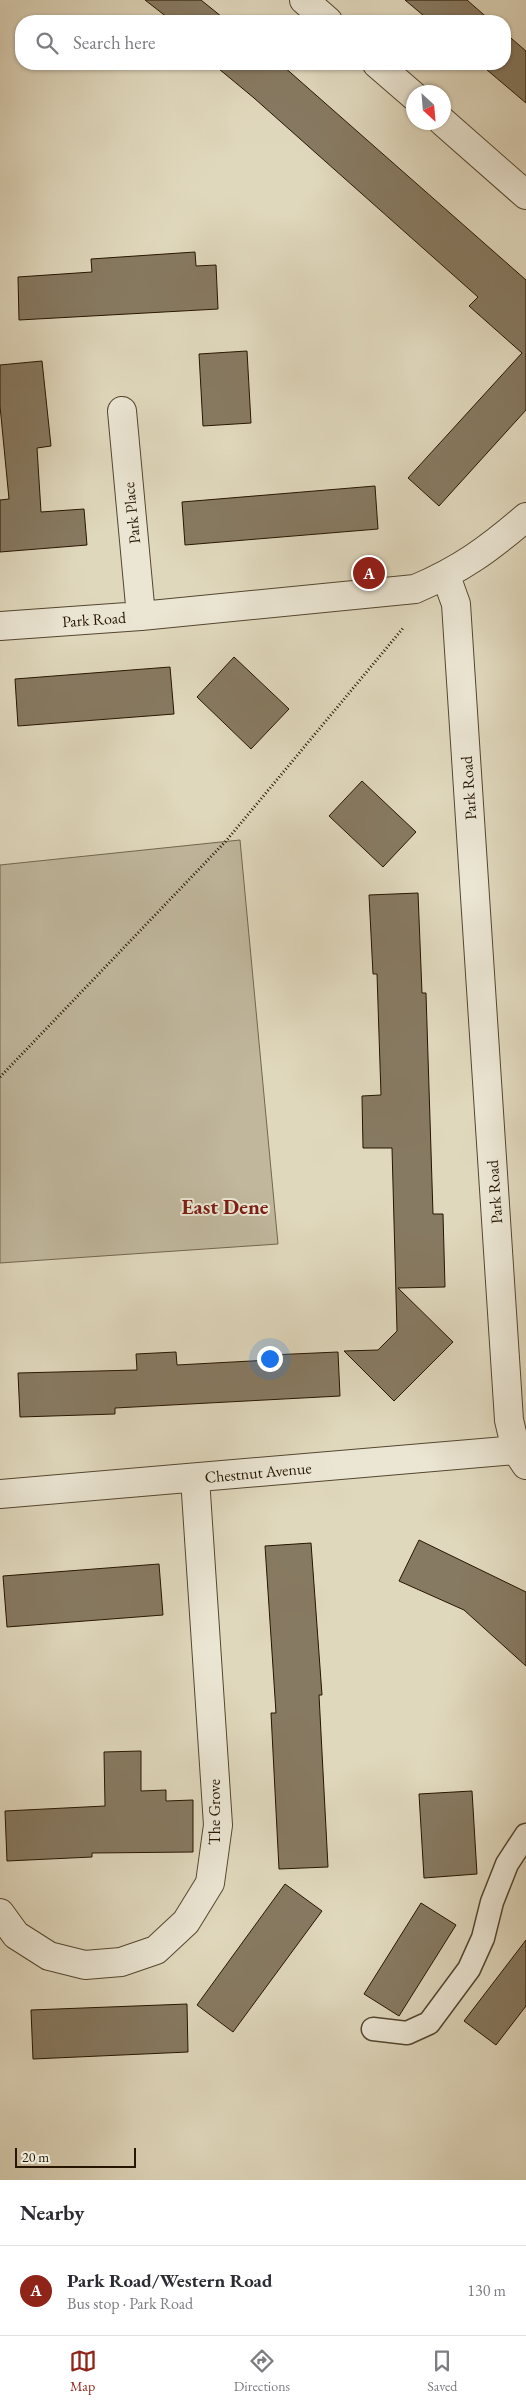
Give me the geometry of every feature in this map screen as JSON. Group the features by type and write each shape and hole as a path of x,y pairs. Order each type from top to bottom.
{"street":[{"path":"304,0 321,15"},
{"path":"383,70 406,89"},
{"path":"451,129 526,195"},
{"name":"Park Place","path":"122,411 141,616"},
{"path":"446,576 487,550 526,517"},
{"name":"Park Road","path":"0,626 141,616 415,589 446,576 456,604 508,1410 521,1457"},
{"name":"Chestnut Avenue","path":"0,1494 195,1478 521,1457"},
{"name":"The Grove","path":"0,1913 16,1935 49,1956 85,1965 121,1962 156,1950 186,1922 210,1883 218,1825 195,1478"}],"lane":[{"path":"373,2029 407,2034 429,2023 469,1969 483,1938 492,1902 507,1864 526,1835"}],"path":[{"path":"0,1077 226,841 408,622"}],"shaded area":[{"path":"240,840 278,1244 0,1263 0,865"}],"building":[{"path":"145,0 201,0 220,15 164,15"},
{"path":"405,0 467,0 484,15 423,15"},
{"path":"511,38 526,51 526,103 487,70 511,70"},
{"path":"220,70 288,70 526,280 526,410 439,506 408,478 522,353 469,306 478,297"},
{"path":"195,252 196,266 216,265 218,309 19,320 18,277 92,272 91,259"},
{"path":"247,351 251,423 203,426 199,354"},
{"path":"42,361 51,446 37,448 41,512 84,509 87,545 0,552 0,500 9,499 0,406 0,365"},
{"path":"375,486 378,529 185,545 182,502"},
{"path":"234,657 289,709 251,749 197,697"},
{"path":"170,667 174,714 18,726 15,679"},
{"path":"362,781 416,832 383,867 329,816"},
{"path":"418,893 422,993 426,993 433,1214 443,1214 445,1287 398,1288 453,1342 394,1401 344,1351 378,1350 397,1331 392,1148 363,1148 362,1096 381,1095 377,974 373,974 369,895"},
{"path":"176,1352 177,1365 270,1360 270,1355 338,1352 340,1396 115,1408 115,1414 20,1417 18,1373 137,1370 136,1354"},
{"path":"419,1540 526,1592 526,1666 464,1610 399,1581"},
{"path":"311,1543 322,1695 319,1695 328,1867 279,1869 271,1713 276,1713 265,1546"},
{"path":"159,1564 163,1615 7,1627 3,1576"},
{"path":"141,1751 141,1791 166,1790 166,1801 193,1800 193,1852 92,1853 92,1857 7,1861 5,1811 105,1806 104,1752"},
{"path":"472,1791 477,1874 424,1878 419,1794"},
{"path":"285,1884 322,1911 233,2032 197,2005"},
{"path":"421,1903 456,1925 399,2016 364,1994"},
{"path":"526,1940 526,2006 496,2045 464,2021"},
{"path":"187,2004 188,2052 33,2059 31,2010"}],"place":[{"name":"Park Road/Western Road","path":"369,573"}],"district":[{"name":"East Dene","path":"225,1207"}]}
